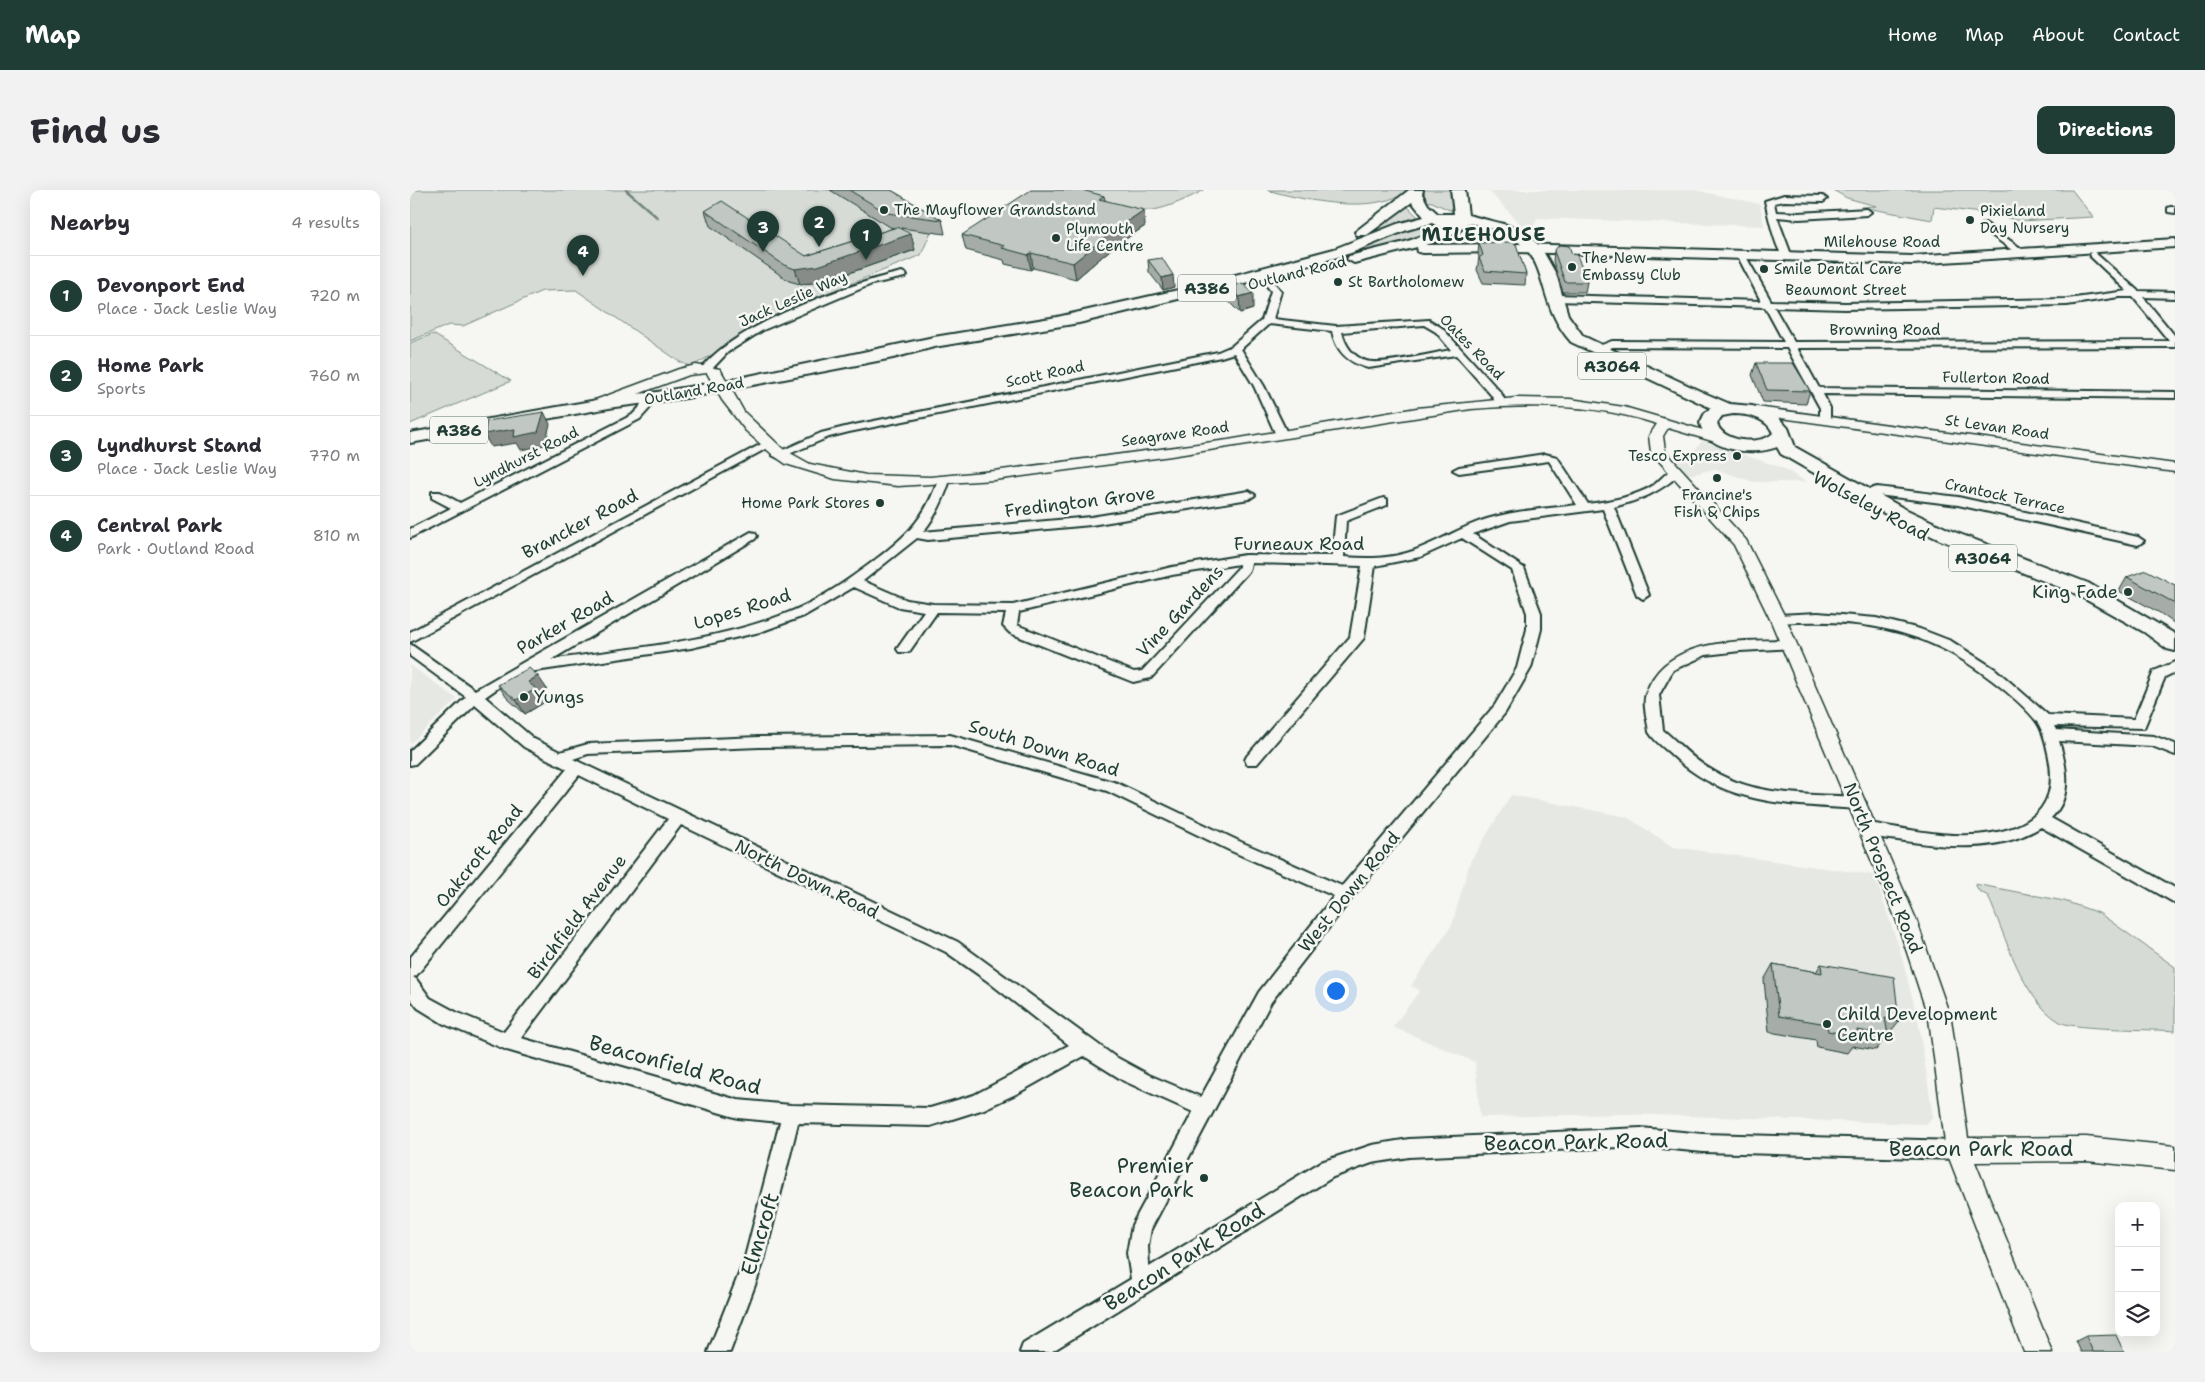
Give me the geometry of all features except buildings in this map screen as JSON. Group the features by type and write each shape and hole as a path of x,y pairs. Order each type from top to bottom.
{"main road":[{"path":"1457,224 1458,190"},
{"path":"1466,190 1478,205 1527,249"},
{"path":"1415,192 1424,210 1434,219 1457,224 1527,249"},
{"name":"Outland Road","path":"1311,259 1381,220 1415,192"},
{"name":"Outland Road","path":"1063,320 1252,277 1354,246 1405,226 1434,219"},
{"name":"Outland Road","path":"410,438 879,355 940,346 985,334 1063,320 1132,310 1268,281 1383,252 1457,224 1504,228"},
{"name":"Milehouse Road","path":"1527,249 1912,260 2175,243"},
{"name":"Outland Road","path":"1383,252 1456,246 1527,249"},
{"name":"A3064","path":"1527,249 1545,262 1562,320 1568,331 1577,339 1696,396 1728,409"},
{"name":"A3064","path":"1527,249 1535,268 1548,319 1554,330 1566,342 1598,360 1686,401 1709,422"},
{"name":"Outland Road","path":"616,402 647,392 719,384"},
{"path":"1729,442 1719,437 1709,422 1716,412 1728,409 1749,410"},
{"name":"Wolseley Road","path":"1749,410 1767,416 1781,432 1788,450 1896,512 1945,535 2081,588 2144,623 2175,644"},
{"path":"1755,447 1777,441 1781,432"},
{"name":"Wolseley Road","path":"1729,442 1755,447 1797,466 1905,527 2071,594 2138,631 2175,658"}],"street":[{"path":"1787,257 1776,230 1769,201 1784,198 1823,199"},
{"path":"1773,214 1799,216 1868,212"},
{"path":"1985,226 2023,254"},
{"path":"2093,254 2135,294 2175,343"},
{"path":"1740,256 1765,304 1825,408 1820,419 1801,420 1781,432"},
{"name":"Jack Leslie Way","path":"706,369 724,350 760,328 869,282 902,275"},
{"path":"1267,321 1276,291 1268,281"},
{"name":"Beaumont Street","path":"1556,298 1844,306 2067,302 2135,294 2175,295"},
{"name":"Oates Road","path":"1267,321 1336,329 1426,322 1439,330 1456,352 1497,395 1501,403"},
{"name":"Scott Road","path":"778,455 826,435 849,429 1213,356 1236,348 1267,321"},
{"path":"1336,329 1337,336 1352,359 1365,365 1376,365 1456,352"},
{"name":"Browning Road","path":"1596,349 1612,344 2175,343"},
{"path":"1236,348 1259,386 1282,435"},
{"path":"591,407 647,392 684,372 706,369"},
{"name":"Seagrave Road","path":"706,369 715,372 719,384 731,405 778,455 802,466 832,474 904,480 944,480 1191,449 1423,410 1501,403 1542,402 1597,408 1639,414 1666,422"},
{"name":"Fullerton Road","path":"1816,391 2175,395"},
{"name":"Lyndhurst Road","path":"410,534 636,417 644,409 647,392"},
{"name":"St Levan Road","path":"1749,410 2175,468"},
{"path":"1666,422 1687,425 1709,422"},
{"path":"1666,422 1712,439 1729,442"},
{"name":"North Prospect Road","path":"1666,422 1656,436 1656,446 1665,461 1741,543 1778,619 1906,918 1940,1019 1958,1150 2038,1352"},
{"name":"Brancker Road","path":"410,638 767,444"},
{"path":"1459,470 1545,457 1553,459 1584,506"},
{"name":"Furneaux Road","path":"854,582 904,604 933,608 1013,609 1172,571 1245,559 1369,563 1392,560 1416,554 1490,522 1510,517 1584,506 1607,505 1642,495 1658,487 1676,472"},
{"name":"Lopes Road","path":"526,668 688,645 787,618 854,582 915,534 929,519 937,504 944,480"},
{"name":"Crantock Terrace","path":"1864,494 1877,491 1958,501 2138,541"},
{"path":"436,495 460,508"},
{"name":"Fredington Grove","path":"915,534 947,534 1091,521 1249,496"},
{"path":"1607,505 1643,595"},
{"path":"1338,561 1340,519 1379,507"},
{"name":"West Down Road","path":"1142,1282 1136,1264 1137,1241 1142,1225 1265,997 1346,894 1500,709 1524,668 1534,629 1534,612 1518,568 1464,534"},
{"name":"Parker Road","path":"410,760 475,697 497,682 526,668 751,536"},
{"name":"Vine Gardens","path":"1013,609 1010,626 1015,630 1133,677 1146,675 1245,568 1245,559"},
{"path":"1252,760 1358,638 1369,563"},
{"path":"904,649 933,608"},
{"path":"1778,619 1818,615 1876,620 1934,639 1989,669 2044,720 2050,735 2061,780 2057,801 2041,820 2018,832 1992,839 1966,841 1868,829"},
{"path":"1789,645 1740,646 1703,652 1668,667 1652,695 1656,732 1705,774 1738,788 1775,796 1858,803"},
{"name":"North Down Road","path":"410,650 475,697 529,743 678,817 952,947 976,962 1084,1046 1130,1074 1204,1108"},
{"path":"2139,724 2159,674 2175,667"},
{"path":"2044,720 2139,724 2154,741"},
{"path":"2050,735 2154,741 2175,750"},
{"name":"South Down Road","path":"560,757 588,748 759,742 950,740 1112,787 1235,846 1346,894"},
{"name":"Oakcroft Road","path":"410,971 578,766"},
{"name":"Birchfield Avenue","path":"507,1042 678,817"},
{"path":"2041,820 2175,896"},
{"name":"Beaconfield Road","path":"410,984 424,1003 450,1018 507,1042 738,1109 791,1114 930,1117 976,1103 1011,1087 1084,1046"},
{"name":"Elmcroft","path":"719,1352 754,1261 768,1212 791,1114"},
{"name":"Beacon Park Road","path":"1031,1352 1142,1282 1328,1170 1372,1154 1400,1149 1469,1144 1641,1137 1703,1143 1958,1150 2086,1149 2175,1158"}],"shaded area":[{"path":"410,190 871,190 933,227 921,255 811,300 803,307 767,323 691,367 680,362 576,290 542,291 463,326 449,325 410,341"},
{"path":"1063,190 1204,190 1172,205 1159,209 1144,210"},
{"path":"1267,190 1410,190 1400,200 1396,197 1366,204 1349,204 1314,201"},
{"path":"1424,190 1452,190 1456,213 1432,202 1425,201"},
{"path":"1488,190 1694,190 1760,204 1764,226 1537,218 1531,235"},
{"path":"1833,190 2072,190 2093,217 2020,221 1996,215 1934,207 1932,220 1861,207 1876,206 1847,198"},
{"path":"1406,205 1419,218 1360,237 1385,222"},
{"path":"1427,224 1441,231 1370,252 1303,267"},
{"path":"433,334 511,381 410,424 410,343"},
{"path":"1702,441 1783,468 1806,482 1754,482 1715,469 1688,475 1674,458 1693,452"},
{"path":"410,665 457,699 410,744"},
{"path":"1511,795 1627,817 1673,847 1874,875 1899,947 1918,1020 1933,1117 1927,1124 1623,1114 1480,1117 1475,1062 1393,1027 1420,990 1411,986 1452,925 1470,862"},
{"path":"1975,884 2064,901 2099,913 2175,967 2175,1031 2097,1028 2068,1025 2060,1022 2047,1012 2025,982 2008,947 1988,896 1979,891"}],"waterway":[{"path":"626,190 658,218"}],"place":[{"name":"The Mayflower Grandstand","path":"884,210"},
{"name":"Pixieland Day Nursery","path":"1970,220"},
{"name":"Plymouth Life Centre","path":"1056,238"},
{"name":"Home Park","path":"819,247"},
{"name":"Lyndhurst Stand","path":"763,252"},
{"name":"Devonport End","path":"866,260"},
{"name":"The New Embassy Club","path":"1572,267"},
{"name":"Smile Dental Care","path":"1764,269"},
{"name":"Central Park","path":"583,276"},
{"name":"St Bartholomew","path":"1338,282"},
{"name":"Tesco Express","path":"1737,456"},
{"name":"Francine's Fish & Chips","path":"1717,478"},
{"name":"Home Park Stores","path":"880,503"},
{"name":"King Fade","path":"2128,592"},
{"name":"Yungs","path":"524,697"},
{"name":"Child Development Centre","path":"1827,1024"},
{"name":"Premier Beacon Park","path":"1204,1178"}],"district":[{"name":"MILEHOUSE","path":"1484,234"}]}
